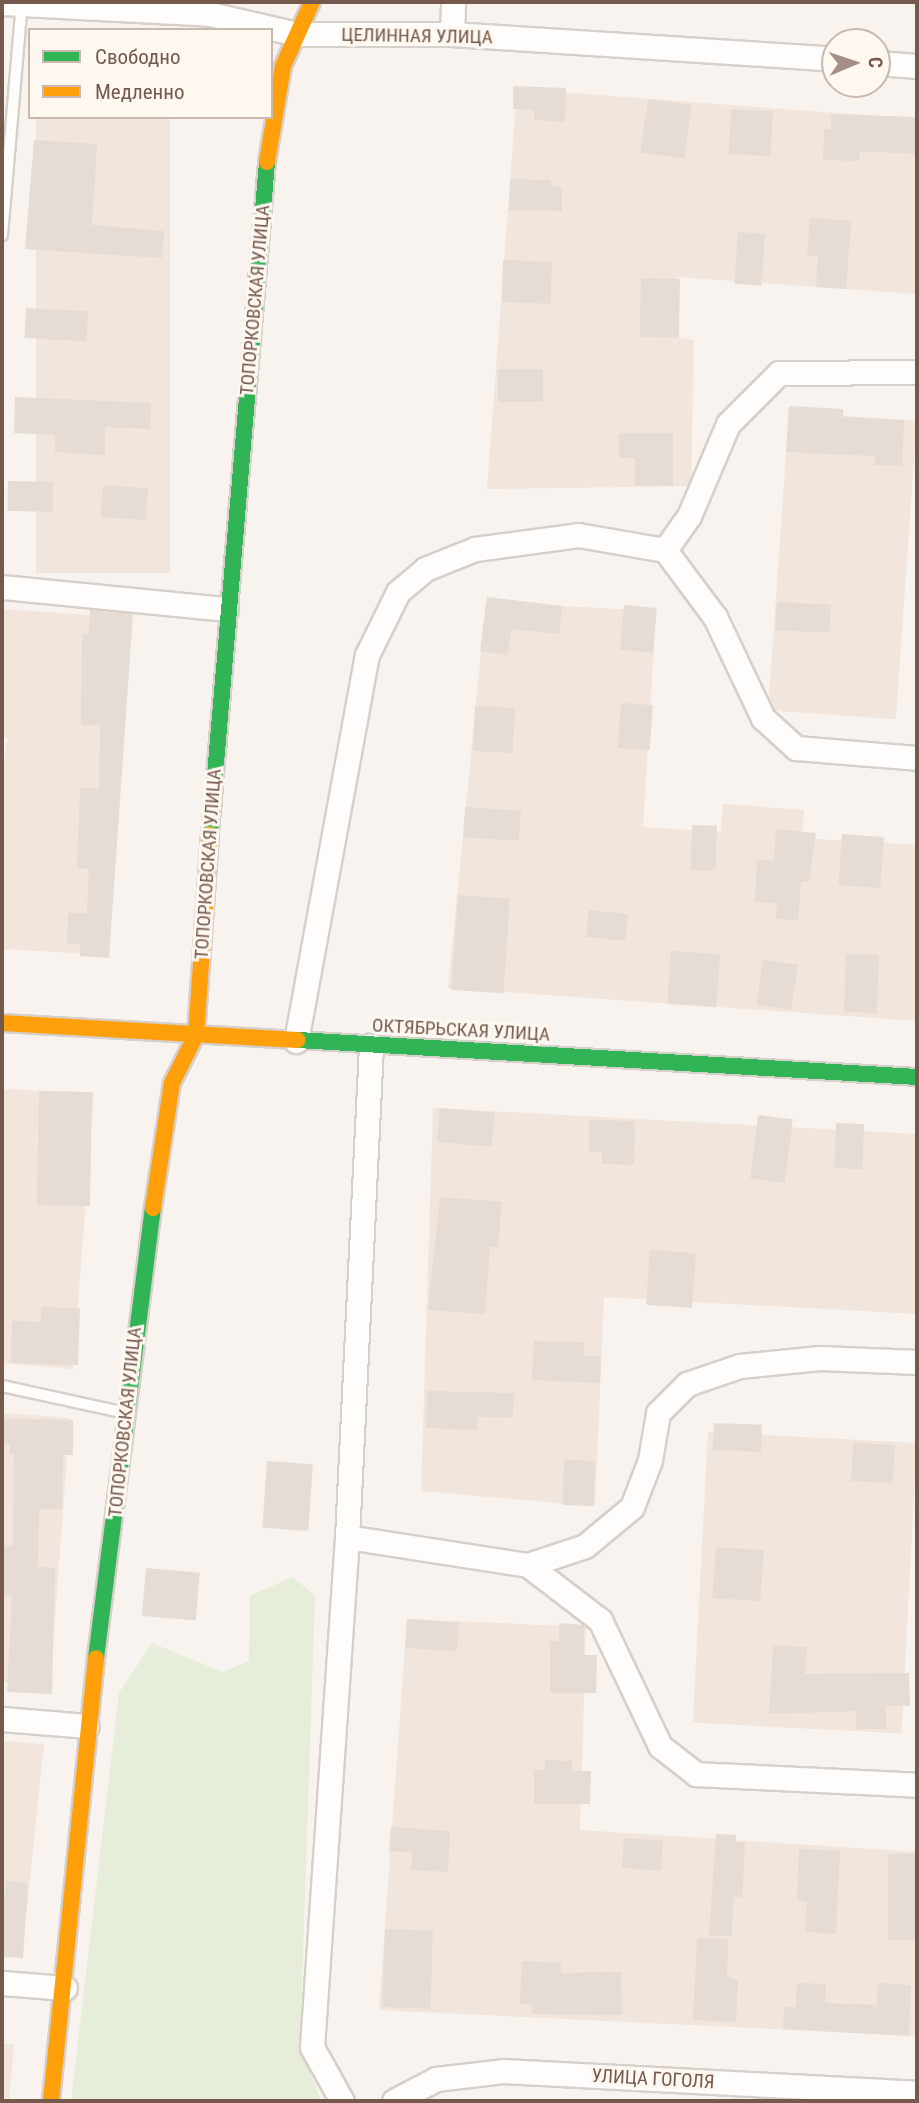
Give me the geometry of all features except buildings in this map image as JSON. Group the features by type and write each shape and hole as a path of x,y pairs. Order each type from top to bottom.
{"street":[{"name":"ТОПОРКОВСКАЯ УЛИЦА","path":"273,116 283,66 312,2"},
{"path":"452,34 453,2"},
{"name":"ЦЕЛИННАЯ УЛИЦА","path":"12,3 210,14 271,28"},
{"name":"ЦЕЛИННАЯ УЛИЦА","path":"273,28 297,34 452,34 821,58"},
{"path":"891,64 917,66"},
{"name":"ТОПОРКОВСКАЯ УЛИЦА","path":"51,2101 65,1988 87,1726 129,1413 137,1310 172,1083 196,1035 226,609 243,470 255,270 272,119"},
{"path":"665,550 689,516 728,424 779,373 917,372"},
{"path":"296,1041 367,655 398,592 425,569 475,549 578,535 665,550 715,617 763,718 796,748 917,758"},
{"path":"2,587 226,609"},
{"name":"ОКТЯБРЬСКАЯ УЛИЦА","path":"2,1023 917,1077"},
{"path":"342,2101 312,2047 347,1537 371,1046"},
{"path":"347,1537 528,1565 585,1546 632,1507 650,1460 657,1413 687,1384 740,1366 807,1360 917,1362"},
{"path":"528,1565 600,1620 660,1746 695,1774 917,1785"},
{"path":"2,1720 87,1726"},
{"path":"2,1983 65,1988"},
{"name":"УЛИЦА ГОГОЛЯ","path":"394,2101 436,2079 503,2071 917,2093"}],"lane":[{"path":"2,235 12,3"},
{"path":"2,1386 129,1413"}],"shaded area":[{"path":"517,89 917,119 917,294 677,277 671,336 694,340 691,486 487,489"},
{"path":"36,119 170,119 170,573 36,573"},
{"path":"789,412 917,421 896,719 768,710"},
{"path":"486,602 656,611 643,827 721,832 723,804 804,810 802,838 917,845 917,1021 448,988"},
{"path":"2,609 131,618 108,955 2,949 2,772 8,738 2,737"},
{"path":"2,1089 94,1093 73,1369 2,1363"},
{"path":"433,1108 917,1134 917,1314 604,1297 595,1506 421,1491"},
{"path":"2,1413 70,1418 50,1685 2,1682"},
{"path":"708,1432 917,1443 901,1734 693,1723"},
{"path":"407,1619 586,1627 580,1830 917,1852 917,2036 379,2010"},
{"path":"2,1741 44,1744 26,1917 2,1916"},
{"path":"2,2044 14,2044 9,2101 2,2101"}],"green space":[{"path":"292,1577 315,1595 300,2045 321,2101 71,2101 119,1693 152,1643 223,1672 249,1661 250,1596"}],"traffic: fast":[{"path":"210,834 267,162"},
{"path":"298,1040 917,1077"},
{"path":"96,1658 153,1208"}],"traffic: slow":[{"path":"267,162 283,66 312,2"},
{"path":"153,1208 172,1083 196,1035 210,834"},
{"path":"2,1023 298,1040"},
{"path":"51,2101 96,1658"}]}
